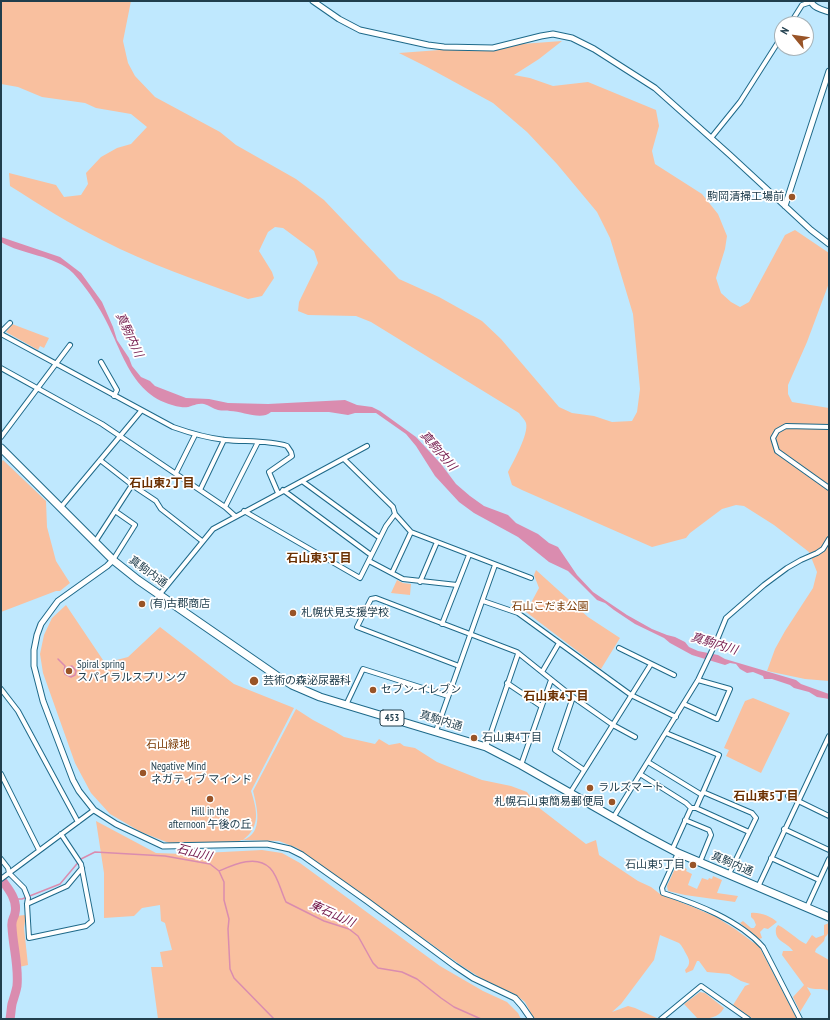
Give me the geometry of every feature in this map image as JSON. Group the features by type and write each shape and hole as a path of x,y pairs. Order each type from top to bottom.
{"highway":[{"name":"真駒内通","path":"1,448 95,542 138,580 287,682 320,697 486,747 675,851 829,917"}],"street":[{"path":"313,1 339,19 360,30 428,45 444,47 493,48 553,34 572,38 594,49 655,88 811,230 829,244"},
{"path":"795,16 802,5 811,1 812,4 829,12"},
{"path":"711,138 740,102 774,49"},
{"path":"785,206 829,70"},
{"path":"10,323 1,333 173,428 195,435 224,440 288,446 292,452 292,456 269,472 278,493"},
{"path":"1,437 70,345"},
{"path":"101,362 117,390 114,396"},
{"path":"1,368 102,424 200,490 235,516"},
{"path":"61,507 141,411"},
{"path":"829,427 786,426 777,431 773,438 777,452 829,488"},
{"path":"176,474 195,435"},
{"path":"200,490 224,440"},
{"path":"225,508 258,442"},
{"path":"160,594 213,529 367,446"},
{"path":"344,459 393,507 395,514 411,532 532,578"},
{"path":"100,460 132,485 156,501 161,509 202,542"},
{"path":"302,481 380,538"},
{"path":"95,542 132,485"},
{"path":"283,490 371,555"},
{"path":"115,511 135,525 114,560 58,601 41,624 34,650 34,666 43,701 79,792 94,810 116,824 164,846 268,844 290,849 302,855 455,966 473,978 515,998 531,1019"},
{"path":"244,512 360,578 386,526 395,514"},
{"path":"392,573 411,532"},
{"path":"613,818 699,678 717,642 723,623 734,610 764,585 800,560 823,549 829,539"},
{"path":"420,582 437,542"},
{"path":"442,624 469,555"},
{"path":"369,561 403,580 457,585"},
{"path":"436,731 496,565"},
{"path":"459,666 357,627 371,599 376,598 517,652 573,698 613,725 635,737"},
{"path":"483,601 518,613 631,694 676,717"},
{"path":"542,672 559,643"},
{"path":"618,648 674,675"},
{"path":"486,747 518,654"},
{"path":"570,793 651,664"},
{"path":"346,705 363,669 448,696"},
{"path":"684,704 717,719 730,689 699,678"},
{"path":"521,765 551,680"},
{"path":"508,683 541,706"},
{"path":"1,689 18,711 78,822"},
{"path":"573,698 555,750 584,770"},
{"path":"666,733 719,755 702,793 686,820 662,888 663,893 705,909 738,926 755,937 763,947 800,1019"},
{"path":"758,887 829,736"},
{"path":"648,762 702,793 752,813 756,818 729,874"},
{"path":"1,774 39,850"},
{"path":"640,774 693,808 749,832"},
{"path":"788,796 829,815"},
{"path":"1,879 94,810"},
{"path":"686,820 709,830 711,835 700,862"},
{"path":"784,830 829,850"},
{"path":"1,858 8,868 8,874 24,888 27,896 29,938 86,926 92,922 81,866 61,834"},
{"path":"771,858 819,880"},
{"path":"807,908 829,859"},
{"path":"27,904 67,886 81,866"},
{"path":"661,1019 701,986 748,1019"}],"green space":[{"path":"1,1 131,1 123,41 128,63 135,76 155,97 220,132 236,145 296,179 324,200 399,279 439,297 482,321 501,339 559,407 572,413 594,416 612,422 632,421 637,412 640,389 633,314 610,238 597,212 557,164 527,132 493,103 399,53 562,41 539,59 514,75 530,78 553,86 588,82 656,110 659,126 652,151 655,164 702,194 718,214 727,236 725,249 716,278 721,293 731,302 740,307 749,302 785,235 795,230 829,253 829,283 807,342 788,385 788,394 792,402 829,408 829,681 805,679 767,671 775,649 813,588 817,572 809,552 774,525 744,506 736,505 722,509 690,533 686,538 652,547 512,485 508,472 520,448 526,428 526,423 519,413 371,322 356,316 308,315 298,311 299,302 318,263 314,251 283,228 275,227 268,232 259,251 274,278 262,296 248,299 174,272 119,249 67,221 10,186 9,173 56,185 64,197 81,195 88,184 86,173 101,157 117,148 131,144 147,127 131,114 96,108 85,103 42,97 18,87 1,84"},
{"path":"12,324 49,338 44,348 40,346 38,350 6,332"},
{"path":"3,460 46,501 47,527 56,561 70,583 60,591 56,591 1,612 1,462"},
{"name":"石山こだま公園","path":"536,570 588,617 620,638 601,669 526,612 539,588 534,575"},
{"path":"397,580 403,583 411,584 410,595 391,593"},
{"name":"石山緑地","path":"66,605 105,663 128,657 160,627 234,684 294,708 251,791 255,805 256,817 253,829 243,840 250,837 256,826 257,812 253,791 296,709 344,737 375,744 379,739 389,745 400,743 404,746 415,748 437,762 482,780 511,786 527,792 538,807 586,844 596,840 599,855 638,881 651,887 660,894 716,917 754,943 758,944 797,1019 753,1019 733,1005 745,986 750,984 729,974 707,972 699,961 697,961 693,970 686,973 685,970 689,965 689,961 682,946 679,943 660,935 654,960 621,1004 612,1012 628,1006 659,1019 534,1019 525,1002 516,995 484,980 462,966 297,848 279,841 241,840 238,842 169,843 141,832 110,814 91,793 75,763 43,673 40,654 44,635 52,618"},
{"path":"753,698 790,713 761,773 726,756 729,750 724,748 745,701"},
{"path":"96,821 156,853 184,854 262,850 282,853 300,863 440,966 483,991 507,1002 518,1013 521,1019 158,1019 151,967 163,967 160,952 172,950 165,923 161,921 160,905 142,908 134,916 104,918 104,873"},
{"path":"677,864 687,869 686,871 692,874 688,885 697,889 702,878 708,880 709,878 712,879 713,876 722,880 717,893 738,896 735,902 668,891 667,886"},
{"path":"751,913 765,915 777,922 768,929 764,928 760,932 762,938 759,939 740,923 743,921 751,928 754,928 756,925 751,917"},
{"path":"26,915 24,928 28,965 19,967 13,930 14,916"},
{"path":"829,923 828,934 815,952 829,960 829,991 807,987 811,994 800,1012 793,997 804,985 782,955 783,951 793,951 779,939 776,933 776,928 778,925 806,944 812,935 816,938 824,935 824,925"},
{"path":"700,992 705,993 724,1008 719,1014 705,1019 698,1019 684,1004"}],"shaded area":[{"path":"1,237 60,257 81,273 102,302 117,340 129,358 132,366 141,377 150,381 155,386 186,398 209,399 228,403 268,404 345,400 357,405 372,407 380,411 416,437 441,464 456,484 470,496 484,506 508,515 516,523 538,534 549,543 558,547 577,575 593,592 627,615 652,629 685,642 689,647 698,651 718,655 725,659 796,680 801,684 829,694 829,699 817,697 809,692 772,679 764,679 763,676 753,672 747,673 740,669 736,664 730,663 725,665 692,655 664,638 635,624 605,603 597,600 568,571 549,562 518,537 474,513 459,502 435,476 416,446 406,434 376,413 355,413 348,415 329,412 271,412 267,415 257,416 235,411 218,410 204,404 181,407 164,402 151,395 140,385 132,373 124,360 101,311 73,273 57,262 19,250 1,242"}],"waterway":[{"path":"58,659 65,666 65,674 71,677 75,675 76,671 72,666 68,667 68,673 71,674 73,671 71,669 70,671"},
{"name":"石山川","path":"13,899 22,899 60,884 81,859 95,852 165,856 210,864 219,871 224,882 224,900 229,919 230,969 234,978 274,1019"},
{"name":"東石山川","path":"219,871 244,862 251,861 264,864 273,871 286,902 324,921 349,929 358,936 373,963 378,968 402,972 417,979 454,1007 481,1019"},
{"path":"1,879 12,894 16,908 12,924 17,964 17,986 10,1019"}],"place":[{"name":"駒岡清掃工場前","path":"792,197"},
{"name":"(有)古郡商店","path":"142,604"},
{"name":"札幌伏見支援学校","path":"293,613"},
{"name":"Spiral spring スパイラルスプリング","path":"69,671"},
{"name":"芸術の森泌尿器科","path":"254,681"},
{"name":"セブン-イレブン","path":"373,690"},
{"name":"石山東4丁目","path":"474,738"},
{"name":"Negative Mind ネガティブ マインド","path":"143,773"},
{"name":"ラルズマート","path":"590,788"},
{"name":"Hill in the afternoon 午後の丘","path":"210,799"},
{"name":"札幌石山東簡易郵便局","path":"612,802"},
{"name":"石山東5丁目","path":"693,865"}],"district":[{"name":"石山東2丁目","path":"162,484"},
{"name":"石山東3丁目","path":"319,559"},
{"name":"石山東4丁目","path":"556,697"},
{"name":"石山東5丁目","path":"766,797"}],"water label":[{"name":"真駒内川","path":"129,335"},
{"name":"真駒内川","path":"438,451"},
{"name":"真駒内川","path":"714,644"}]}
